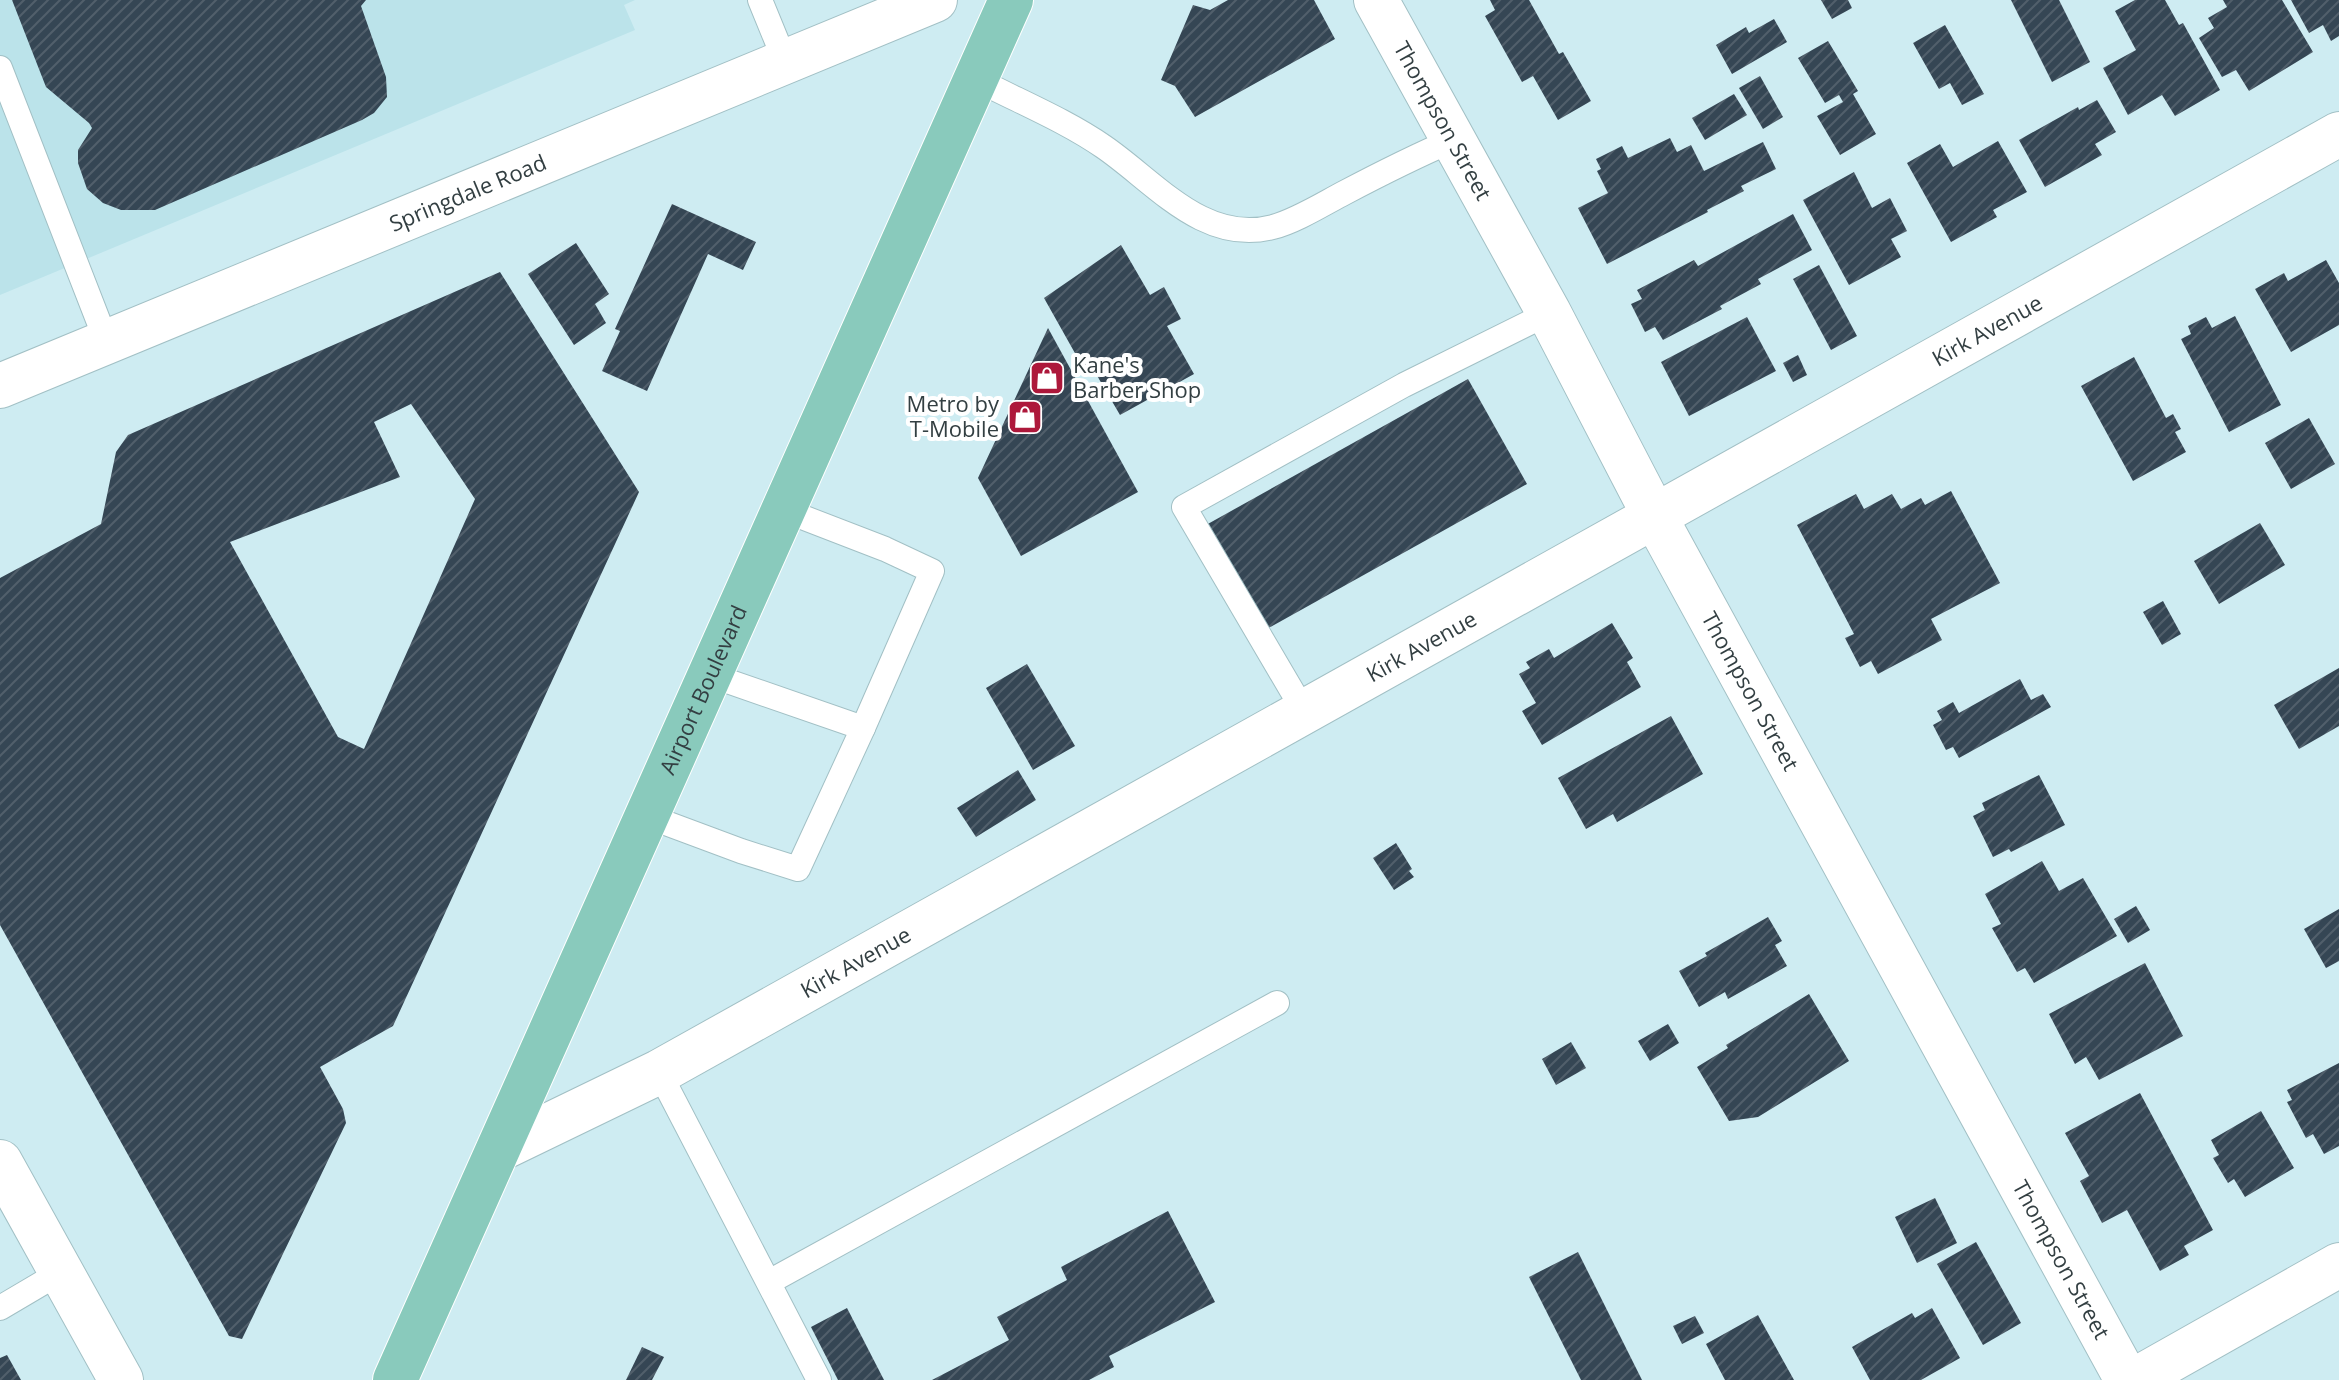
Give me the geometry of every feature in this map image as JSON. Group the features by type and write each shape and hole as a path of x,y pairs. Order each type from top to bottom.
{"main road":[{"name":"Airport Boulevard","path":"395,1380 1011,0"}],"street":[{"name":"Springdale Road","path":"0,386 935,0"},
{"name":"Thompson Street","path":"1376,0 2127,1380"},
{"name":"Kirk Avenue","path":"498,1150 659,1072 2339,134"},
{"path":"0,1162 121,1380"},
{"path":"2135,1380 2339,1265"}],"lane":[{"path":"760,0 785,61"},
{"path":"0,68 107,343"},
{"path":"976,79 1104,147 1155,189 1189,212 1221,228 1253,230 1274,227 1412,157 1453,140"},
{"path":"1305,713 1184,507 1404,385 1549,313"},
{"path":"647,816 798,869 863,728 932,571 885,549 784,510"},
{"path":"710,675 863,728"},
{"path":"769,1282 1277,1003"},
{"path":"659,1072 819,1380"},
{"path":"0,1308 61,1272"}],"shaded area":[{"path":"0,0 635,0 624,5 635,30 0,295"}],"building":[{"path":"12,0 366,0 361,6 386,77 387,97 374,113 362,120 155,210 121,210 103,203 87,189 78,163 78,150 92,128 46,87"},
{"path":"1228,0 1314,0 1335,39 1195,117 1175,86 1161,80 1193,5 1210,10"},
{"path":"1490,0 1529,0 1559,54 1563,52 1591,101 1558,120 1533,76 1522,82 1485,16 1495,10"},
{"path":"1821,0 1848,0 1852,8 1832,19"},
{"path":"2011,0 2059,0 2090,62 2052,82"},
{"path":"2135,0 2165,0 2179,25 2183,23 2220,90 2175,116 2162,95 2128,115 2103,68 2136,50 2115,11"},
{"path":"2223,0 2282,0 2313,52 2249,91 2236,70 2222,77 2199,38 2214,28 2208,18 2227,7"},
{"path":"2291,0 2339,0 2339,36 2331,41 2323,25 2309,33"},
{"path":"1774,19 1787,42 1732,74 1716,45 1746,27 1749,33"},
{"path":"1945,25 1984,94 1962,105 1950,83 1939,89 1913,43"},
{"path":"1828,41 1858,91 1853,94 1876,134 1840,155 1817,116 1843,102 1839,95 1825,103 1798,58"},
{"path":"1760,76 1783,117 1763,129 1739,88"},
{"path":"1734,94 1747,115 1705,140 1692,118"},
{"path":"2097,100 2116,132 2095,144 2102,155 2045,187 2019,140 2078,107 2079,110"},
{"path":"1670,138 1677,152 1691,145 1704,171 1763,142 1776,169 1741,186 1744,191 1708,212 1607,264 1578,208 1608,193 1597,171 1601,169 1596,159 1622,146 1628,158"},
{"path":"1998,141 2027,192 1993,210 1997,217 1951,242 1907,163 1940,144 1953,167"},
{"path":"1854,172 1872,208 1890,198 1907,231 1891,239 1901,257 1849,285 1803,200"},
{"path":"672,204 756,242 743,270 708,254 647,391 602,371 620,331 615,329"},
{"path":"1793,214 1812,250 1758,279 1761,284 1720,306 1722,309 1663,340 1655,327 1645,332 1631,304 1642,299 1637,290 1694,260 1698,266"},
{"path":"576,243 609,294 595,304 606,323 574,345 528,274"},
{"path":"1121,245 1150,295 1164,287 1181,319 1167,326 1194,374 1120,415 1092,367 1085,371 1044,298"},
{"path":"2326,260 2339,283 2339,325 2291,352 2255,289 2284,273 2288,281"},
{"path":"1819,265 1857,336 1831,350 1793,279"},
{"path":"500,272 639,492 393,1026 320,1067 343,1109 346,1123 242,1339 229,1336 0,925 0,578 101,524 116,452 128,435","holes":["411,404 475,499 364,749 338,737 230,542 400,477 374,422"]},
{"path":"2235,316 2281,405 2229,432 2181,339 2191,334 2188,326 2206,317 2212,328"},
{"path":"1747,317 1776,371 1689,416 1661,362"},
{"path":"1048,328 1138,492 1021,556 978,478"},
{"path":"1798,355 1807,375 1793,382 1783,363"},
{"path":"2134,357 2166,418 2173,414 2181,429 2175,432 2186,452 2133,481 2081,386"},
{"path":"1468,379 1527,484 1265,630 1206,525"},
{"path":"2309,418 2335,464 2291,489 2265,443"},
{"path":"1951,491 2000,583 1931,619 1942,640 1878,674 1871,661 1860,667 1845,638 1854,634 1797,525 1856,494 1864,509 1892,494 1901,509 1921,498 1925,505"},
{"path":"2260,523 2285,565 2219,604 2194,561"},
{"path":"2163,601 2181,634 2162,645 2143,612"},
{"path":"1612,623 1633,658 1627,662 1641,687 1542,745 1522,711 1536,703 1519,674 1530,668 1526,662 1549,649 1554,658"},
{"path":"1027,664 1075,746 1033,770 986,688"},
{"path":"2339,668 2339,726 2299,749 2274,705"},
{"path":"2020,679 2031,700 2043,694 2051,707 1959,758 1953,747 1946,750 1933,725 1942,720 1937,711 1953,702 1959,713"},
{"path":"1671,716 1703,774 1617,822 1613,814 1586,829 1558,778"},
{"path":"1018,770 1036,800 976,837 957,808"},
{"path":"2039,775 2065,825 2011,852 2009,849 1993,857 1973,816 1985,810 1982,803"},
{"path":"1396,843 1414,877 1394,890 1373,858"},
{"path":"2042,861 2059,891 2083,878 2117,936 2034,983 2025,968 2017,972 1992,928 2001,924 1985,894"},
{"path":"2136,906 2150,930 2128,943 2114,919"},
{"path":"2339,909 2339,961 2326,968 2304,929"},
{"path":"1768,917 1782,941 1775,945 1787,966 1728,999 1725,992 1699,1007 1679,971"},
{"path":"2145,963 2183,1036 2099,1080 2086,1057 2075,1064 2049,1014"},
{"path":"1809,994 1849,1061 1758,1117 1729,1121 1697,1067 1728,1048 1726,1045"},
{"path":"1668,1024 1679,1043 1650,1061 1638,1041"},
{"path":"1571,1042 1586,1068 1556,1085 1542,1059"},
{"path":"2339,1063 2339,1146 2324,1154 2313,1134 2306,1138 2287,1102 2292,1100 2287,1090"},
{"path":"2140,1093 2213,1230 2184,1246 2189,1255 2160,1271 2127,1210 2102,1223 2080,1181 2089,1176 2065,1133"},
{"path":"2261,1111 2294,1168 2245,1197 2234,1179 2228,1183 2213,1158 2219,1155 2211,1140"},
{"path":"1935,1198 1957,1243 1917,1263 1895,1217"},
{"path":"1168,1211 1215,1302 1109,1356 1114,1367 1089,1380 932,1380 1009,1340 997,1317 1067,1280 1061,1267"},
{"path":"1976,1242 2021,1323 1983,1345 1937,1264"},
{"path":"1578,1252 1642,1380 1581,1380 1529,1277"},
{"path":"847,1308 884,1380 838,1380 811,1327"},
{"path":"1932,1308 1960,1358 1921,1380 1870,1380 1852,1347 1912,1313 1915,1318"},
{"path":"1758,1315 1794,1380 1725,1380 1706,1344"},
{"path":"1695,1316 1704,1333 1682,1344 1673,1326"},
{"path":"642,1347 664,1357 652,1380 626,1380"},
{"path":"7,1355 21,1380 0,1380 0,1358"}],"place":[{"name":"Kane's Barber Shop","path":"1047,378"},
{"name":"Metro by T-Mobile","path":"1025,417"}]}
